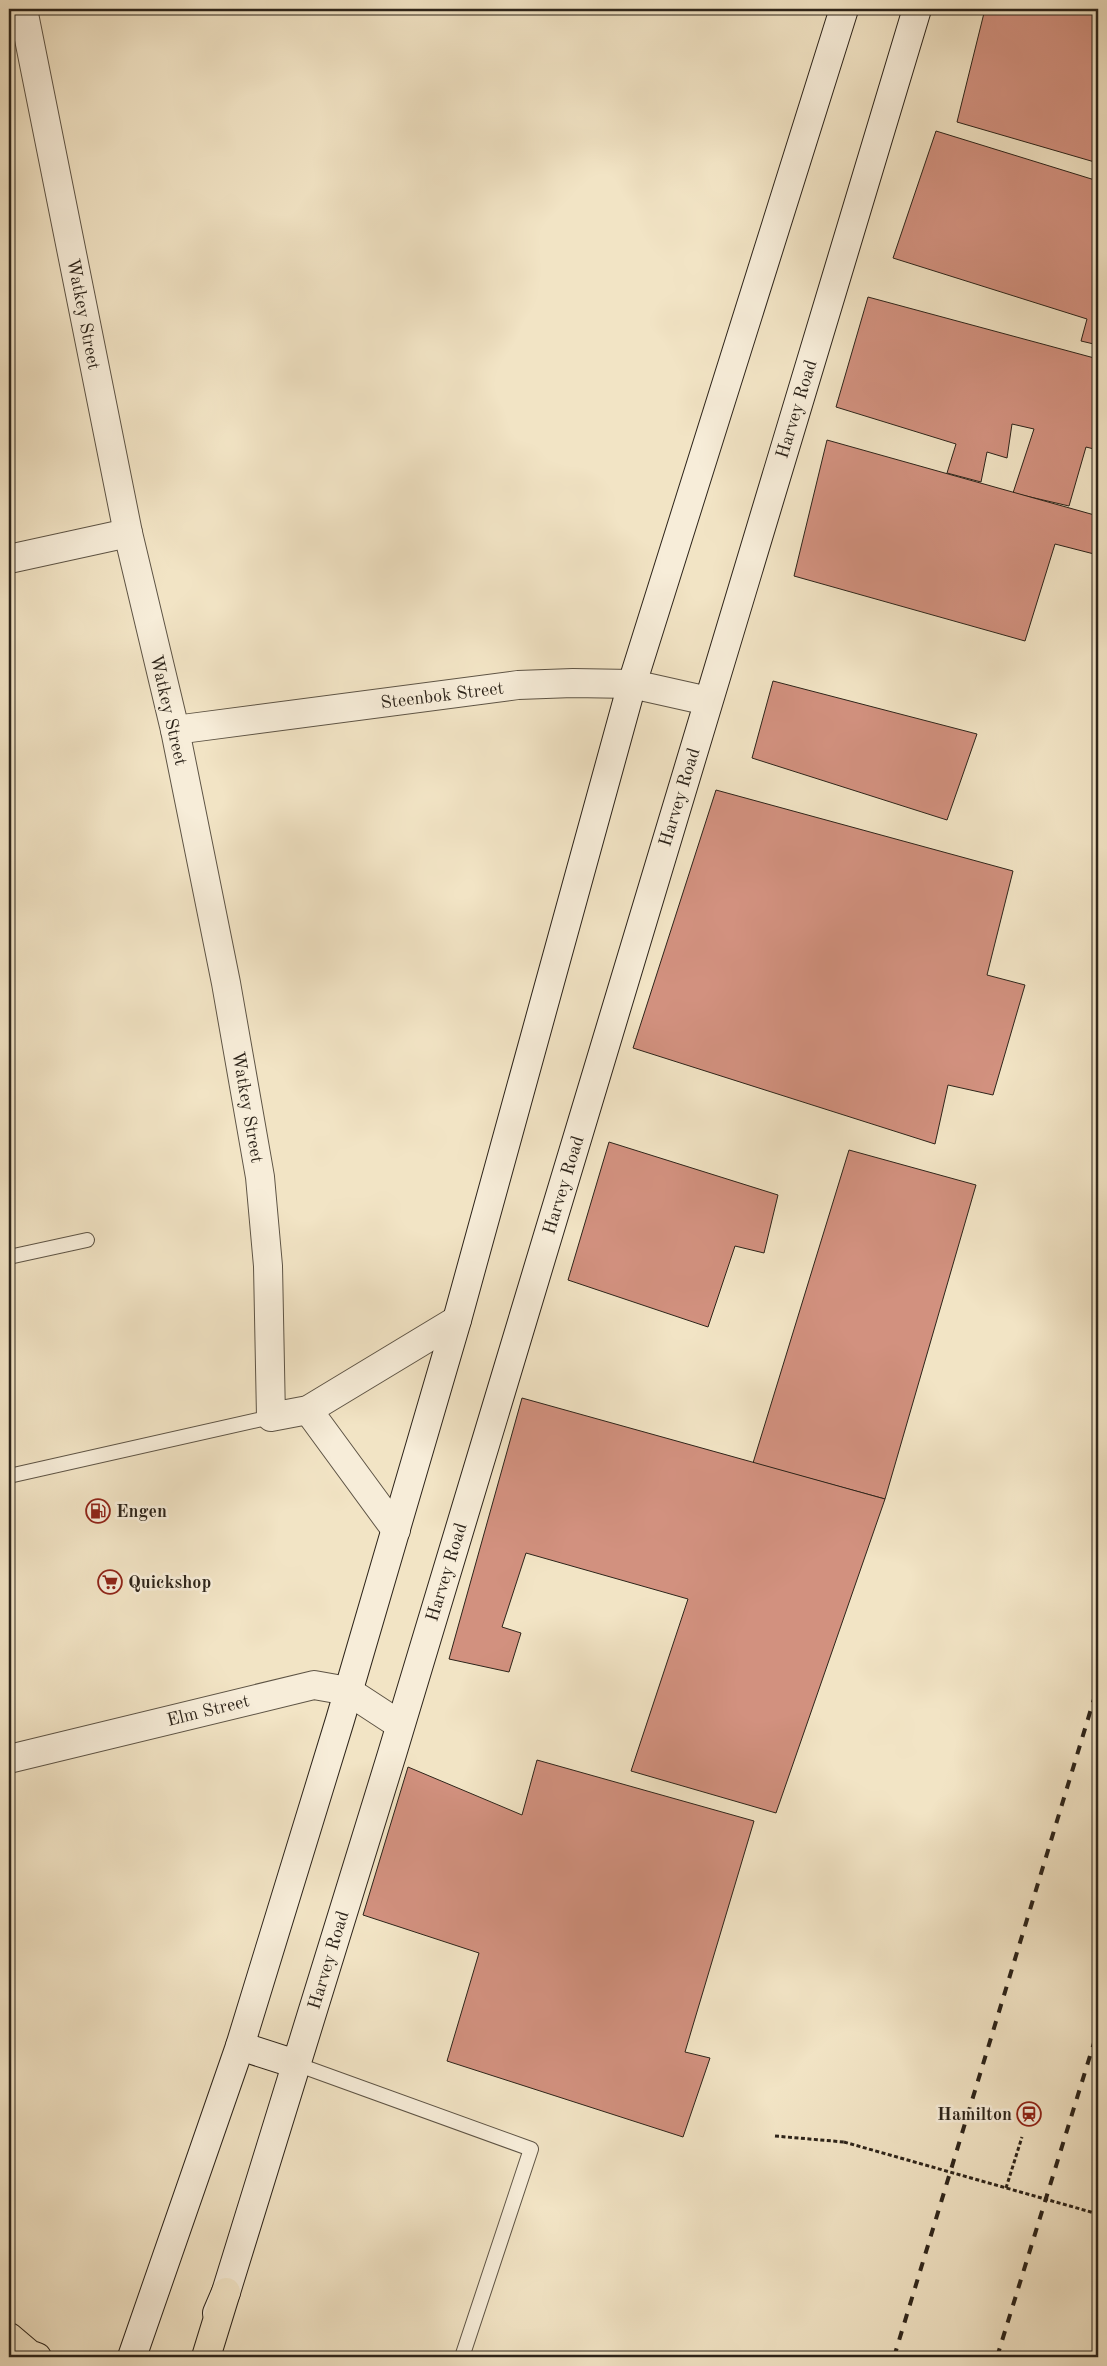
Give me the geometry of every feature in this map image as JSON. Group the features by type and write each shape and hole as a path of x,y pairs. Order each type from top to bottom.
{"main road":[{"name":"Watkey Street","path":"23,9 128,533 175,730 226,982 260,1177 268,1266 271,1417"},
{"path":"132,2357 240,2046 348,1691 457,1320 632,684 844,9"},
{"name":"Harvey Road","path":"199,2357 226,2292 400,1726 917,9"},
{"path":"9,559 128,533"},
{"name":"Steenbok Street","path":"175,730 518,686 573,683 632,684 708,701"},
{"path":"271,1417 308,1410 457,1320"},
{"path":"308,1410 396,1530"},
{"name":"Elm Street","path":"9,1759 314,1685 348,1691 400,1726"},
{"path":"240,2046 296,2064"},
{"path":"206,2357 226,2292"},
{"path":"9,2337 29,2354 37,2357"}],"lane":[{"path":"9,1257 87,1240"},
{"path":"9,1476 271,1417"},
{"path":"296,2064 531,2149 462,2357"}],"path":[{"path":"774,2136 844,2142 1098,2214"},
{"path":"1006,2188 1022,2137"}],"building":[{"path":"985,9 1098,9 1098,163 957,122"},
{"path":"936,131 1098,181 1098,345 1081,341 1087,319 893,258"},
{"path":"868,297 1098,359 1098,450 1086,447 1069,506 1013,493 1034,429 1012,424 1007,458 987,452 981,482 947,473 956,444 836,407"},
{"path":"827,440 1098,516 1098,555 1055,544 1025,641 794,576"},
{"path":"773,681 977,734 947,820 752,758"},
{"path":"716,790 1013,871 987,975 1025,985 993,1095 948,1085 935,1144 633,1048"},
{"path":"609,1142 778,1195 764,1253 735,1246 708,1327 568,1280"},
{"path":"849,1150 976,1185 885,1499 753,1463"},
{"path":"522,1398 885,1499 776,1813 631,1771 688,1599 526,1553 502,1627 521,1633 509,1672 449,1659"},
{"path":"537,1760 754,1821 685,2052 710,2058 683,2137 447,2061 479,1953 363,1915 408,1767 522,1815"}],"railway":[{"path":"894,2357 1098,1686"},
{"path":"997,2357 1098,2030"}],"place":[{"name":"Engen","path":"98,1511"},
{"name":"Quickshop","path":"110,1582"},
{"name":"Hamilton","path":"1029,2114"}]}
